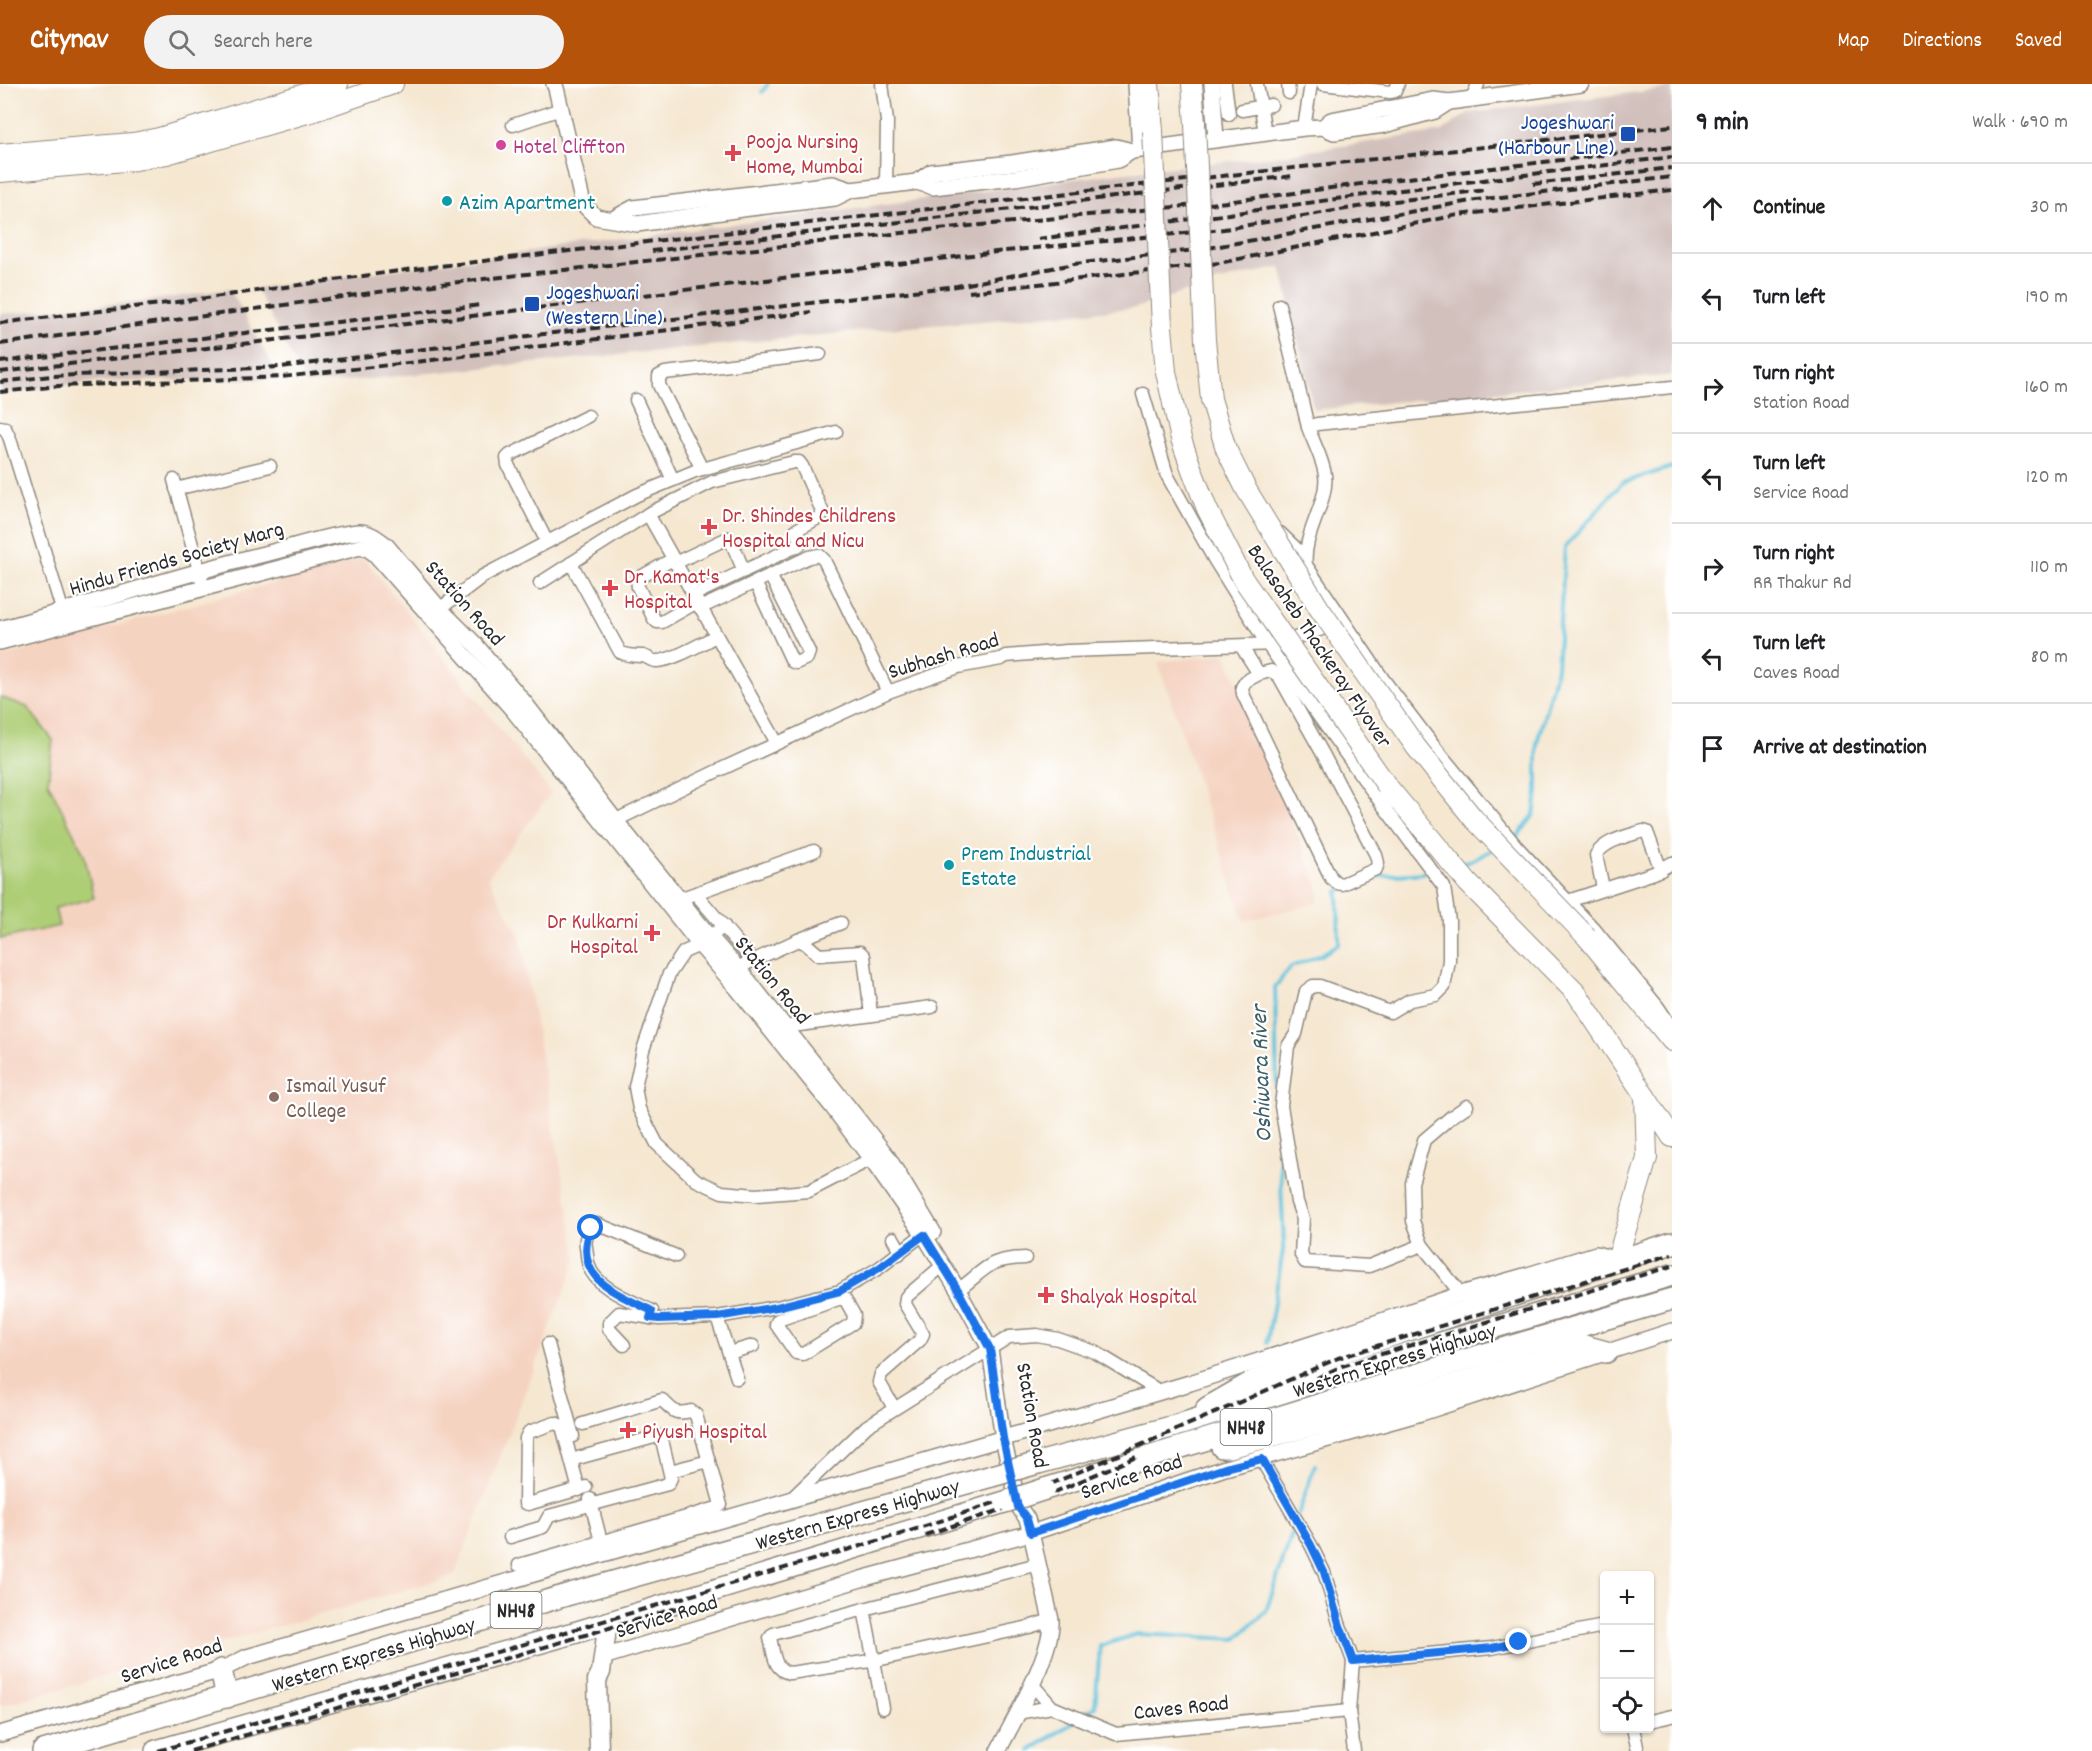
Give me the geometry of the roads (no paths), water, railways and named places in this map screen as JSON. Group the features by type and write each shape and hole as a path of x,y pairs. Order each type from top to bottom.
{"highway":[{"path":"1175,1426 1254,1380 1575,1267 1617,1260 1672,1244"},
{"name":"Western Express Highway","path":"43,1751 570,1594 1175,1426 1441,1343 1672,1275"},
{"name":"Western Express Highway","path":"156,1751 609,1622 1448,1365 1672,1299"},
{"path":"1182,1447 1229,1447 1373,1408 1584,1346 1606,1352"},
{"path":"221,1670 227,1696"}],"main road":[{"path":"0,172 136,160 163,146 307,89 338,84"},
{"path":"0,154 133,143 163,146 311,111 393,84"},
{"name":"Balasaheb Thackeray Flyover","path":"1149,84 1166,372 1181,439 1207,509 1243,579 1387,786 1468,883 1577,994 1672,1137"},
{"name":"Balasaheb Thackeray Flyover","path":"1192,84 1205,340 1211,399 1226,449 1252,498 1319,608 1416,747 1473,818 1587,937 1606,952 1672,1041"},
{"path":"1617,1260 1647,1158 1645,1096"},
{"path":"599,1751 597,1680 602,1665 609,1622"}],"street":[{"path":"554,84 583,204 596,217 637,224 708,206 795,196 833,184 851,190 917,182 931,172 966,176 1033,167 1118,160 1136,151 1216,138 1323,127 1331,120 1433,100 1449,102 1581,84"},
{"path":"882,84 887,121 886,186"},
{"path":"1136,84 1136,151"},
{"path":"1212,84 1216,138"},
{"path":"1225,84 1229,114"},
{"path":"1257,84 1266,106 1265,133"},
{"path":"1304,128 1311,84"},
{"path":"1323,84 1353,86 1390,93 1395,91 1398,84"},
{"path":"1472,99 1478,84"},
{"path":"1242,110 1266,106"},
{"path":"513,125 561,109"},
{"path":"1033,167 1116,147 1136,151"},
{"path":"1280,305 1308,427 1326,477 1321,503 1312,525 1305,557 1306,565 1383,679 1432,745 1517,847 1568,901 1606,952 1658,1007 1672,1028"},
{"path":"1211,313 1220,410 1244,469 1276,528 1305,557"},
{"path":"702,469 658,385 659,376 665,373 820,354"},
{"path":"1308,427 1317,424 1672,387"},
{"path":"1143,394 1173,488 1214,559 1267,644 1444,887 1449,921 1448,969 1444,987 1436,995 1410,1000 1390,1012 1320,986 1313,986 1306,991 1296,1034 1288,1046 1281,1106 1297,1202 1303,1219 1301,1255 1305,1262 1369,1266 1422,1245"},
{"path":"636,400 673,480"},
{"path":"547,542 508,465 507,458 510,454 588,416"},
{"path":"0,427 5,428 10,439 65,618"},
{"path":"435,612 483,576 637,495 702,469 836,432"},
{"path":"540,582 648,514 712,482 799,462 823,509 822,516 796,530 799,545 744,571 662,622 654,619 638,587 637,579 728,538 744,571"},
{"path":"204,588 175,485 270,466"},
{"path":"648,514 777,743"},
{"name":"Hindu Friends Society Marg","path":"0,629 65,618 204,588 363,540 359,532 199,570 65,618 0,642"},
{"name":"Station Road","path":"363,540 368,549 435,612 513,710 679,900 705,941 737,968 785,1027 879,1157 962,1288 994,1346 1007,1437 1029,1506 1029,1526 1052,1633 1032,1684 998,1751"},
{"path":"696,601 755,582 814,555 822,557 888,692"},
{"path":"571,563 620,651 625,654 664,661 716,636"},
{"path":"755,582 793,662 807,658 809,652 770,575"},
{"name":"Subhash Road","path":"610,823 888,692 958,667 1001,659 1006,656 1078,650 1277,644 1344,622"},
{"path":"1241,646 1259,674"},
{"path":"1271,671 1280,676 1376,855 1378,863 1376,869 1342,884 1331,878 1244,694 1242,687 1246,681 1259,674 1271,671"},
{"name":"Station Road","path":"610,823 705,941 776,1036 879,1157"},
{"path":"1603,888 1597,852 1614,841 1643,831 1647,832 1661,870"},
{"path":"679,900 814,851"},
{"path":"1568,901 1661,870 1672,863"},
{"path":"696,894 753,961"},
{"path":"737,968 841,922"},
{"path":"724,926 705,941 684,952 669,974 643,1050 635,1087 639,1109 657,1144 696,1180 722,1192 756,1196 809,1191 879,1157"},
{"path":"798,940 819,955 860,952 864,956 871,1015"},
{"path":"785,1027 932,1007"},
{"path":"1461,1294 1422,1245 1413,1221 1412,1183 1424,1140 1467,1106"},
{"path":"650,1318 652,1311 603,1285 594,1277 588,1265 585,1242 591,1228 597,1224 676,1256"},
{"path":"624,1345 609,1329 609,1323 619,1312 659,1319 717,1317 777,1307 816,1302 838,1299 846,1299 854,1315 853,1323 803,1354 796,1353 776,1324 778,1320 816,1302 840,1291 879,1268 927,1232"},
{"name":"Station Road","path":"927,1232 942,1266 962,1288"},
{"path":"893,1239 899,1254"},
{"path":"962,1288 991,1264 1007,1258 1025,1258"},
{"path":"894,1408 879,1382 881,1374 920,1340 923,1334 905,1304 906,1297 942,1266"},
{"name":"Service Road","path":"0,1734 221,1670 247,1657 603,1548 789,1501 1007,1437 1358,1329 1461,1294 1543,1278"},
{"path":"717,1317 737,1378"},
{"name":"Service Road","path":"602,1665 1029,1526 1421,1413 1672,1331"},
{"path":"789,1501 867,1426 1009,1337 1037,1335 1058,1339 1095,1352 1159,1391"},
{"path":"548,1344 566,1427 603,1548"},
{"path":"729,1353 753,1346"},
{"path":"519,1565 603,1548 615,1539 722,1505 696,1415 692,1411 673,1412 662,1400 583,1424"},
{"path":"555,1423 566,1427 578,1458 583,1488 528,1504 524,1502 527,1434 555,1423"},
{"path":"510,1537 543,1527 549,1516 668,1484 671,1478 662,1440 658,1436 578,1458"},
{"path":"1262,1459 1324,1572 1353,1661 1349,1711 1354,1751"},
{"path":"670,1471 709,1461"},
{"path":"1038,1564 773,1634 770,1638 777,1667 790,1673 873,1661 1029,1627 1051,1620"},
{"path":"864,1609 883,1708"},
{"path":"1353,1661 1492,1648 1600,1627"},
{"name":"Caves Road","path":"1032,1684 1052,1707 1116,1734 1349,1711"},
{"path":"1017,1713 1052,1707"},
{"path":"1654,1720 1672,1716"},
{"path":"1634,1733 1638,1751"}],"waterway":[{"path":"762,92 768,84"},
{"name":"Oshiwara River","path":"1516,838 1534,815 1537,791 1537,743 1557,668 1565,547 1622,483 1672,467"},
{"name":"Oshiwara River","path":"1461,863 1473,860 1496,848"},
{"name":"Oshiwara River","path":"1368,877 1424,873"},
{"name":"Oshiwara River","path":"1277,1095 1275,987 1291,967 1321,955 1339,944 1338,892 1345,887"},
{"name":"Oshiwara River","path":"1267,1343 1284,1245 1278,1123"},
{"name":"Oshiwara River","path":"1298,1515 1315,1465"},
{"name":"Oshiwara River","path":"1082,1715 1095,1707 1100,1646 1137,1634 1236,1639 1266,1611 1295,1525"},
{"name":"Oshiwara River","path":"1030,1751 1076,1720"}],"railway":[{"path":"0,323 185,301 406,270 1672,126"},
{"path":"0,344 408,288 948,228 1219,203 1672,147"},
{"path":"1038,239 1393,191 1672,157"},
{"path":"1533,184 1672,168"},
{"path":"652,251 1293,176"},
{"path":"0,382 52,376 281,367 957,286 1074,264 1203,249 1476,200 1672,177"},
{"path":"0,372 996,252 1224,229 1395,201 1486,190"},
{"path":"969,292 1219,263 1458,215 1672,190"},
{"path":"0,362 481,305"},
{"path":"0,392 59,386 282,377 811,312"},
{"path":"158,1751 898,1535 1051,1484 1338,1358 1672,1254"},
{"path":"1317,1378 1342,1366 1672,1266"},
{"path":"925,1535 1055,1492 1136,1457"},
{"path":"191,1751 677,1608"}],"place":[{"name":"Jogeshwari (Harbour Line)","path":"1628,134"},
{"name":"Hotel Cliffton","path":"501,145"},
{"name":"Pooja Nursing Home, Mumbai","path":"733,153"},
{"name":"Azim Apartment","path":"447,201"},
{"name":"Jogeshwari (Western Line)","path":"532,304"},
{"name":"Dr. Shindes Childrens Hospital and Nicu","path":"709,527"},
{"name":"Dr. Kamat's Hospital","path":"610,588"},
{"name":"Prem Industrial Estate","path":"949,865"},
{"name":"Dr Kulkarni Hospital","path":"652,933"},
{"name":"Ismail Yusuf College","path":"274,1097"},
{"name":"Shalyak Hospital","path":"1046,1295"},
{"name":"Piyush Hospital","path":"628,1430"}]}
